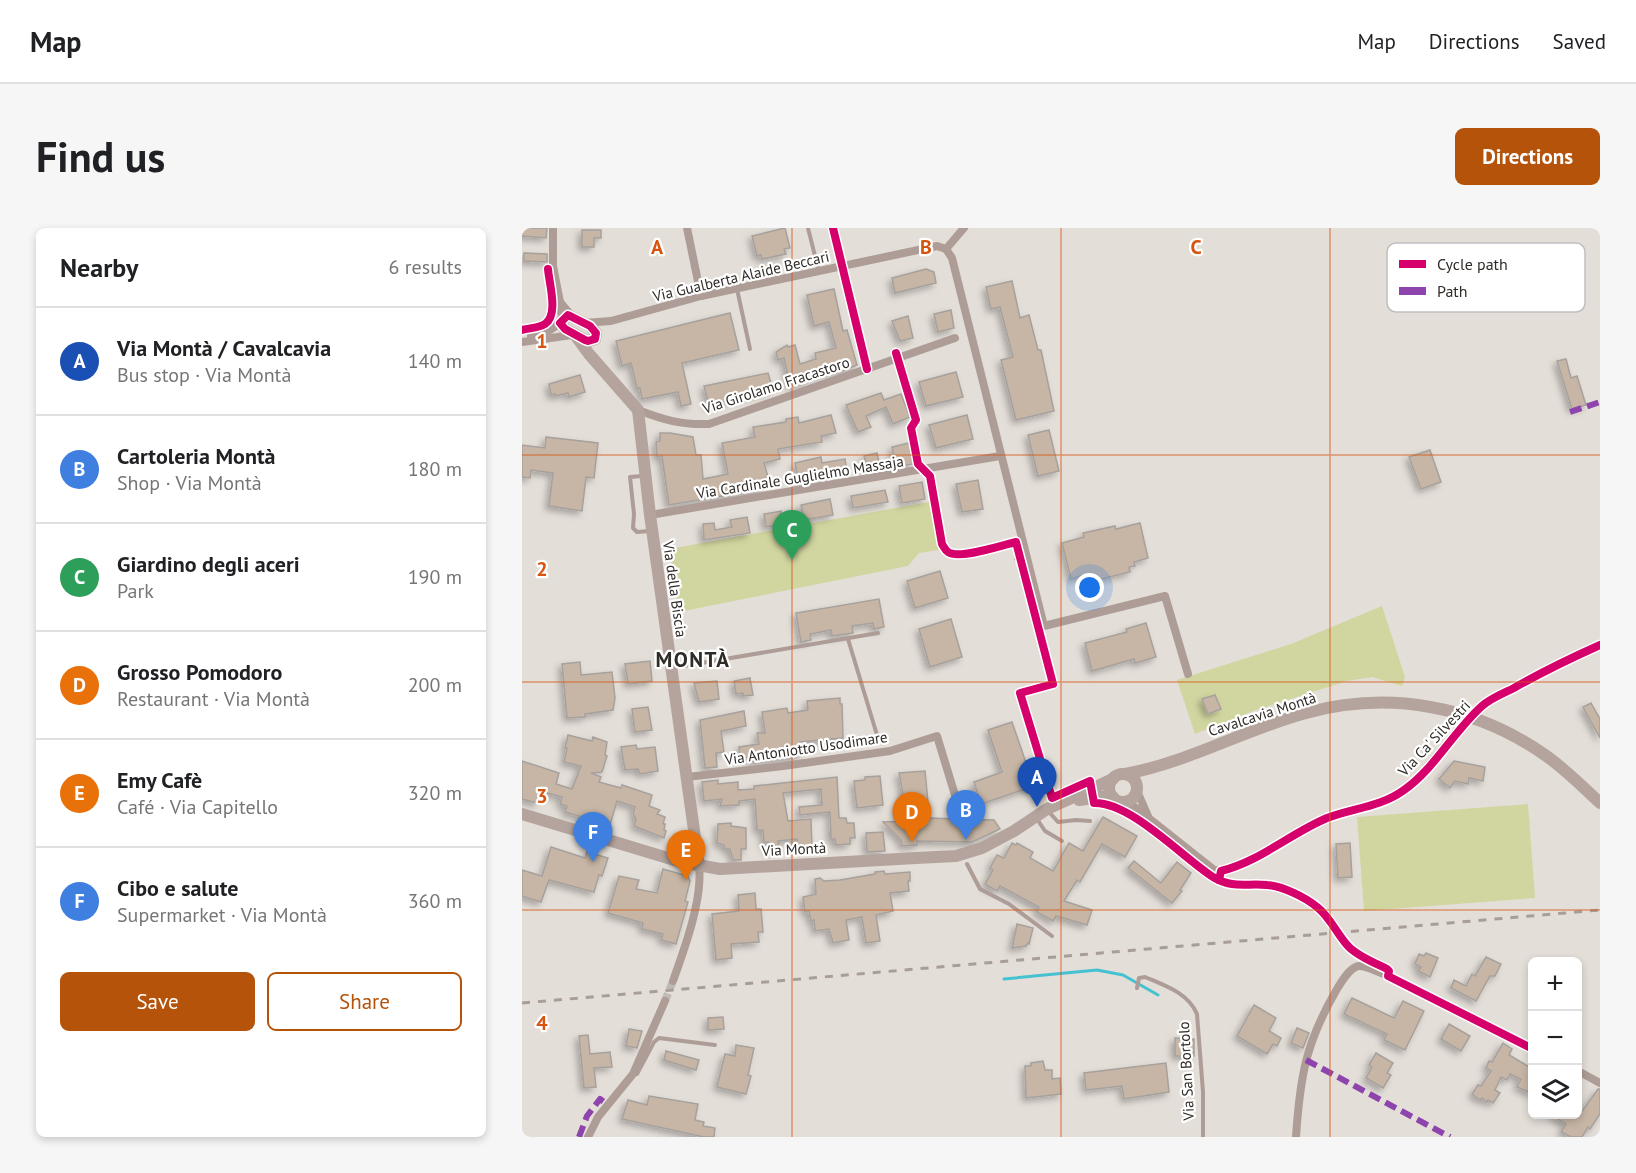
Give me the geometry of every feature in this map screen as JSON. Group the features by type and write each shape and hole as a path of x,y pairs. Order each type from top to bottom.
{"main road":[{"path":"595,338 588,341 565,329 565,319 584,322 592,328 595,338 595,351 599,365"},
{"path":"575,335 638,411"},
{"name":"Via della Biscia","path":"638,411 652,531 699,866"},
{"name":"Cavalcavia Montà","path":"1125,774 1159,766 1305,713 1338,705 1372,702 1412,704 1448,710 1481,720 1512,735 1545,755 1600,803"},
{"name":"Cavalcavia Montà","path":"1137,789 1159,766"},
{"path":"1125,774 1133,778 1137,789 1132,799 1119,800 1110,790 1113,779 1125,774"},
{"name":"Via Montà","path":"522,814 699,866 720,869 956,856 982,848 1014,831 1047,809 1113,779"},
{"name":"Via Montà","path":"1063,802 1101,797 1119,800"}],"street":[{"path":"522,341 544,332 565,319 553,266 553,228"},
{"path":"687,228 702,296"},
{"path":"964,228 946,249 952,258 1044,626 1165,596 1188,674"},
{"name":"Via Gualberta Alaide Beccari","path":"584,322 612,321 702,296 937,246 946,249"},
{"name":"Via Gualberta Alaide Beccari","path":"595,338 612,321"},
{"path":"522,341 565,334 575,335"},
{"name":"Via Girolamo Fracastoro","path":"638,411 672,422 709,424 955,338"},
{"name":"Via Cardinale Guglielmo Massaja","path":"650,515 1000,456"},
{"name":"Via Ca' Silvestri","path":"1149,819 1214,870 1229,870 1325,819 1386,801 1404,791 1484,704 1553,666 1600,645"},
{"name":"Via Antoniotto Usodimare","path":"687,777 890,751 937,736 955,795"},
{"path":"1137,789 1149,819"},
{"path":"1119,800 1149,819"},
{"path":"673,981 694,912 699,866"},
{"path":"1296,1137 1299,1089 1310,1044 1325,1009 1340,984 1356,967 1361,966 1388,976 1528,1046"},
{"path":"588,1137 597,1117 624,1085 641,1060 665,1001"},
{"path":"1582,1073 1600,1083"}],"lane":[{"path":"808,228 819,272"},
{"path":"737,289 750,349"},
{"path":"646,476 630,477 634,514 633,528 637,532 652,531"},
{"path":"1017,559 1026,557"},
{"path":"672,668 878,633"},
{"path":"848,639 877,735"},
{"path":"1047,809 1058,822 1090,821"},
{"path":"1035,816 1045,831 1062,841"},
{"path":"967,864 980,889 1009,904 1052,936"},
{"name":"Via San Bortolo","path":"1137,988 1139,978 1145,977 1180,993 1192,1002 1197,1014 1202,1071 1203,1137"},
{"path":"624,1085 630,1084 644,1064 654,1042 659,1038 715,1045"}],"green space":[{"path":"929,502 939,550 919,553 908,566 679,612 669,549"},
{"path":"1382,606 1405,677 1402,686 1372,677 1347,681 1253,711 1195,734 1177,680 1291,644"},
{"path":"1528,804 1535,898 1364,911 1357,817"}],"building":[{"path":"522,228 547,228 546,238 522,236"},
{"path":"785,228 790,248 784,249 786,254 762,259 761,255 757,256 752,236"},
{"path":"582,230 601,230 601,238 594,238 594,247 582,247"},
{"path":"524,253 547,254 547,262 524,261"},
{"path":"926,269 934,272 936,283 895,293 892,278"},
{"path":"1012,281 1020,318 1029,315 1038,350 1041,350 1054,411 1016,420 1001,360 1013,357 1000,307 991,309 986,287"},
{"path":"834,289 843,331 847,330 857,365 840,372 839,370 806,379 807,382 790,386 784,358 778,360 776,352 787,345 788,347 795,345 800,364 816,359 815,353 836,348 829,322 814,326 807,295"},
{"path":"951,310 954,328 938,332 934,314"},
{"path":"730,313 739,350 682,363 691,404 681,406 678,392 642,399 631,363 622,366 616,341"},
{"path":"908,316 913,338 900,341 892,321"},
{"path":"1566,359 1571,378 1577,376 1586,405 1572,409 1557,361"},
{"path":"956,372 963,397 926,406 919,382"},
{"path":"768,373 773,390 709,405 704,386"},
{"path":"580,375 585,392 569,397 568,393 551,395 549,384"},
{"path":"881,393 884,400 901,394 910,417 893,424 886,407 866,416 871,427 858,432 846,405"},
{"path":"831,415 836,433 821,436 822,442 778,449 780,459 764,463 768,477 762,479 764,489 669,505 662,456 657,457 656,442 660,441 660,433 693,437 696,455 701,455 703,479 728,474 722,443 755,437 753,427 786,422 786,419 798,417 799,423"},
{"path":"967,415 973,439 936,448 929,425"},
{"path":"1049,430 1059,471 1038,476 1028,435"},
{"path":"546,437 598,443 594,478 586,477 582,511 549,506 553,473 531,470 530,478 522,477 522,445 545,448"},
{"path":"909,443 913,464 896,467 892,447"},
{"path":"1430,450 1441,482 1421,489 1409,457"},
{"path":"877,453 881,470 868,472 864,456"},
{"path":"821,457 822,463 845,459 847,471 799,483 795,463"},
{"path":"978,480 983,509 962,512 956,484"},
{"path":"922,482 925,499 902,503 899,486"},
{"path":"885,490 888,502 853,508 851,496"},
{"path":"830,499 833,515 804,520 801,505"},
{"path":"781,511 783,524 766,527 764,514"},
{"path":"747,517 750,533 704,540 703,524 714,523 715,530 732,527 730,520"},
{"path":"1140,523 1148,558 1134,562 1135,566 1129,567 1130,572 1093,581 1093,578 1085,579 1084,575 1071,579 1062,543 1084,537 1083,533"},
{"path":"940,571 948,598 915,608 907,581"},
{"path":"879,599 884,627 874,629 873,623 852,626 853,633 832,636 831,630 810,634 811,640 801,642 796,613"},
{"path":"951,619 962,657 930,667 919,629"},
{"path":"1146,623 1156,657 1135,663 1134,659 1092,671 1085,643 1127,632 1126,629"},
{"path":"650,661 652,681 628,684 625,664"},
{"path":"580,662 581,675 612,672 615,698 613,710 585,714 585,717 567,718 562,664"},
{"path":"750,678 753,695 736,694 734,681"},
{"path":"717,681 719,699 699,702 694,683"},
{"path":"1215,695 1221,709 1208,714 1202,699"},
{"path":"840,698 843,738 800,742 803,753 796,757 752,762 751,757 740,758 739,747 759,744 757,733 765,733 762,712 787,708 788,713 808,710 807,701"},
{"path":"1591,703 1600,719 1600,738 1583,707"},
{"path":"648,707 652,730 635,732 632,709"},
{"path":"744,711 746,726 721,731 724,752 716,753 717,767 705,768 700,720"},
{"path":"1012,722 1034,786 981,804 974,782 1002,772 988,730"},
{"path":"568,735 592,741 593,737 607,742 605,755 607,756 602,772 591,773 601,777 599,782 621,788 622,785 652,795 649,806 660,810 657,814 665,817 664,838 634,826 635,807 617,801 610,825 565,812 567,806 560,804 562,797 540,791 537,803 522,799 522,761 559,773 556,784 572,789 581,766 564,762"},
{"path":"636,745 637,749 655,747 658,771 640,774 638,769 625,770 621,747"},
{"path":"1454,761 1485,767 1483,781 1469,778 1468,784 1455,781 1450,788 1439,779"},
{"path":"925,771 928,802 905,805 899,773"},
{"path":"880,776 883,805 857,808 854,781 865,780 865,777"},
{"path":"837,777 839,818 846,818 847,823 854,823 855,838 850,838 850,844 836,845 835,839 831,839 830,812 800,815 799,807 822,805 821,789 783,793 788,821 811,819 812,846 798,847 797,839 778,841 779,850 768,851 768,842 764,843 763,830 757,830 755,799 739,801 739,805 720,806 722,799 704,801 702,782 718,780 718,784 738,782 738,790 754,789 754,786"},
{"path":"1103,817 1137,836 1125,857 1102,844 1080,882 1077,880 1064,901 1092,910 1087,925 1056,916 1053,921 1037,912 1039,907 1000,886 997,891 985,884 993,870 990,868 997,855 1004,858 1012,843 1016,845 1017,843 1033,852 1030,858 1053,871 1069,843 1083,851"},
{"path":"926,818 994,820 1000,829 972,842 917,841 917,845 902,846 901,840 883,822 926,821"},
{"path":"731,823 731,826 746,828 746,849 741,849 741,860 733,860 730,849 725,849 724,845 717,843 718,824"},
{"path":"883,832 885,851 867,852 866,833"},
{"path":"1350,843 1352,877 1338,878 1336,844"},
{"path":"551,847 585,858 587,852 608,858 602,876 599,875 594,892 549,880 541,902 522,896 522,870 542,876"},
{"path":"1134,861 1161,883 1177,862 1191,873 1180,890 1182,891 1172,903 1128,868"},
{"path":"663,869 688,876 690,881 685,901 688,902 676,944 661,940 663,934 642,929 643,923 608,913 619,876 639,880 636,889 657,893"},
{"path":"884,871 885,874 910,872 910,881 908,881 909,891 890,893 893,911 876,915 880,941 866,943 862,917 846,920 849,940 833,943 829,929 815,931 814,920 811,921 809,911 805,912 803,897 816,894 815,879 840,880"},
{"path":"755,893 756,909 761,909 763,932 758,932 759,942 731,944 732,958 716,960 712,914 739,911 738,895"},
{"path":"1017,924 1033,928 1029,944 1012,948"},
{"path":"1426,953 1438,958 1430,977 1418,971 1421,967 1415,964 1419,954 1424,956"},
{"path":"1486,957 1501,964 1495,976 1490,976 1476,1001 1451,988 1454,980 1466,986 1472,974 1475,976"},
{"path":"1352,998 1394,1018 1403,1001 1424,1011 1405,1050 1384,1040 1387,1034 1344,1014"},
{"path":"1254,1005 1276,1018 1269,1031 1281,1038 1277,1046 1273,1044 1267,1054 1237,1036"},
{"path":"723,1017 724,1029 708,1030 708,1018"},
{"path":"1449,1024 1470,1036 1461,1051 1441,1039"},
{"path":"1297,1028 1309,1033 1303,1048 1291,1043"},
{"path":"629,1029 642,1031 637,1048 626,1046"},
{"path":"588,1035 590,1054 610,1052 612,1067 594,1068 596,1087 584,1088 579,1036"},
{"path":"1175,1038 1194,1039 1194,1056 1175,1056"},
{"path":"1503,1043 1512,1049 1509,1055 1528,1066 1528,1092 1517,1087 1521,1079 1510,1074 1507,1080 1501,1077 1495,1090 1500,1093 1493,1103 1482,1098 1480,1100 1472,1094 1478,1085 1481,1086 1491,1071 1486,1068 1489,1061 1492,1062"},
{"path":"736,1045 754,1048 748,1075 751,1076 746,1094 717,1087 725,1054 735,1056"},
{"path":"666,1051 699,1060 696,1070 664,1060"},
{"path":"1376,1053 1393,1063 1387,1073 1391,1075 1383,1088 1366,1078 1372,1067 1369,1065"},
{"path":"1043,1061 1045,1070 1052,1070 1052,1079 1060,1078 1061,1094 1026,1098 1025,1066"},
{"path":"1166,1063 1169,1092 1124,1099 1122,1086 1086,1090 1084,1073"},
{"path":"1600,1089 1600,1114 1590,1129 1588,1127 1582,1137 1571,1137 1561,1132 1566,1124 1558,1119 1582,1119 1582,1111"},
{"path":"649,1096 698,1104 695,1120 704,1122 703,1126 715,1128 714,1137 704,1137 622,1119 628,1100 647,1105"}],"waterway":[{"path":"1004,979 1097,970 1123,975 1158,995"}],"tunnel":[{"path":"665,1001 673,981"}],"railway":[{"path":"522,1003 1600,910"}],"marked path":[{"path":"1570,412 1600,402"},
{"path":"1306,1060 1450,1137"},
{"path":"579,1137 587,1116 600,1099 608,1105"}],"cycle path":[{"path":"833,228 867,369"},
{"path":"522,330 545,324 552,314 548,269"},
{"path":"568,315 590,326 596,333 595,339 588,341 565,329 560,323 568,315"},
{"path":"896,353 916,420 911,428 918,464 930,476 942,544 948,552 961,554 1016,542 1053,684 1020,693 1052,798 1090,781 1094,803 1124,811 1156,832 1213,877 1233,884 1273,886 1300,896 1322,911 1352,950 1387,969 1388,976 1528,1046"},
{"path":"1219,880 1221,871 1249,861 1314,824 1395,796 1425,771 1462,727 1486,703 1600,645"}],"place":[{"name":"Giardino degli aceri","path":"792,560"},
{"name":"Via Montà / Cavalcavia","path":"1037,807"},
{"name":"Cartoleria Montà","path":"966,840"},
{"name":"Grosso Pomodoro","path":"912,842"},
{"name":"Cibo e salute","path":"593,862"},
{"name":"Emy Cafè","path":"686,880"}],"district":[{"name":"MONTÀ","path":"693,659"}]}
